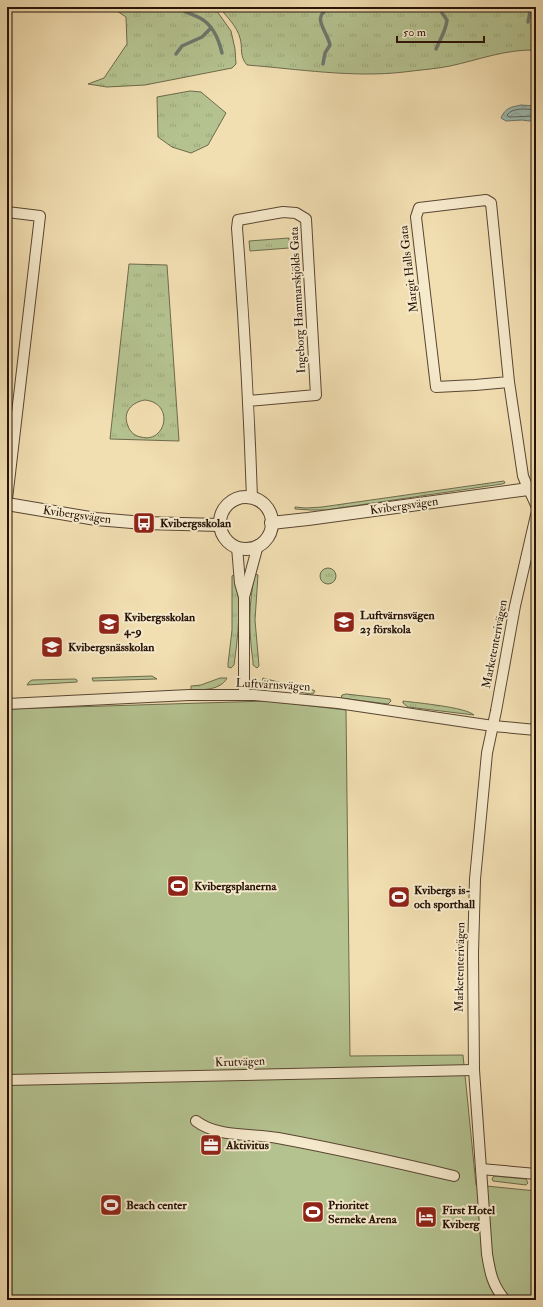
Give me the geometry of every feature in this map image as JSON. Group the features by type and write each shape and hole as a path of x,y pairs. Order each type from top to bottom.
{"street":[{"name":"Margit Halls Gata","path":"509,382 436,387 416,217 419,208 486,200 492,203 509,382 523,476 532,488"},
{"path":"7,212 40,216 7,499"},
{"name":"Ingeborg Hammarskjölds Gata","path":"248,401 316,395 306,219 296,213 283,212 238,220 237,228 251,450 252,498"},
{"path":"532,488 536,505"},
{"name":"Kvibergsvägen","path":"272,523 532,488"},
{"path":"241,497 257,500 266,507 272,523 268,536 263,541 258,545 244,548 237,547 227,541 221,531 220,525 223,510 231,501 241,497"},
{"name":"Kvibergsvägen","path":"7,504 96,519 167,524 220,525"},
{"name":"Marketenterivägen","path":"505,1300 495,1287 490,1274 487,1254 474,1070 473,961 475,879 486,759 514,612 536,515"},
{"path":"244,695 244,597 258,545"},
{"path":"237,547 240,583 244,597"},
{"name":"Luftvärnsvägen","path":"7,704 189,695 260,695 338,703 493,726 536,730"},
{"name":"Krutvägen","path":"7,1080 474,1070"},
{"path":"196,1121 204,1127 242,1135 272,1137 333,1148 454,1176"},
{"path":"481,1169 536,1174"}],"green space":[{"path":"111,7 214,7 231,31 235,49 236,64 232,68 145,85 107,87 88,84 104,78 127,44 126,17"},
{"path":"219,7 536,7 536,50 514,51 492,55 461,64 385,74 326,72 247,65 242,55 239,34 234,25"},
{"path":"190,91 201,92 226,113 208,145 191,153 172,147 158,137 157,97"},
{"path":"289,238 289,248 250,251 249,241"},
{"path":"129,264 167,265 179,441 110,439","holes":["145,400 154,403 161,408 164,415 164,422 161,429 156,435 150,438 135,435 131,432 126,421 129,408 140,401"]},
{"path":"504,481 505,483 502,484 326,510 295,509 295,507 322,507"},
{"path":"325,568 331,568 336,573 334,582 331,584 325,584 320,579 320,573"},
{"path":"235,574 239,620 234,665 231,668 228,667 228,664 232,630 232,576"},
{"path":"256,574 258,575 255,620 259,666 257,668 253,665 250,618 251,597"},
{"path":"152,676 157,679 93,681 92,678"},
{"path":"220,678 227,678 221,685 216,687 191,690 191,686 201,685"},
{"path":"263,678 315,691 313,694 310,694 280,688 262,681"},
{"path":"75,679 77,682 27,685 32,680"},
{"path":"346,694 390,699 391,701 388,704 341,698 342,695"},
{"name":"Kvibergsplanerna","path":"268,701 346,710 350,1056 463,1055 476,1185 536,1191 536,1300 7,1300 7,709"},
{"path":"403,701 452,708 469,712 474,715 408,707 403,703"},
{"path":"494,1176 526,1179 528,1183 526,1185 493,1181 492,1179"}],"water":[{"path":"521,105 536,106 536,119 529,121 506,121 501,118 504,112 509,108"}],"waterway":[{"path":"177,7 205,21 217,38 222,53"},
{"path":"323,64 325,53 330,45 320,19 325,11 332,7"},
{"path":"436,49 447,20 442,13 441,7"},
{"path":"528,22 531,7"},
{"path":"176,54 182,46 202,37 211,28"}],"place":[{"name":"Kvibergsskolan","path":"144,523"},
{"name":"Luftvärnsvägen 23 förskola","path":"344,622"},
{"name":"Kvibergsskolan 4-9","path":"109,624"},
{"name":"Kvibergsnässkolan","path":"52,647"},
{"name":"Kvibergsplanerna","path":"178,886"},
{"name":"Kvibergs is- och sporthall","path":"399,897"},
{"name":"Aktivitus","path":"211,1145"},
{"name":"Beach center","path":"111,1205"},
{"name":"Prioritet Serneke Arena","path":"313,1212"},
{"name":"First Hotel Kviberg","path":"426,1217"}]}
